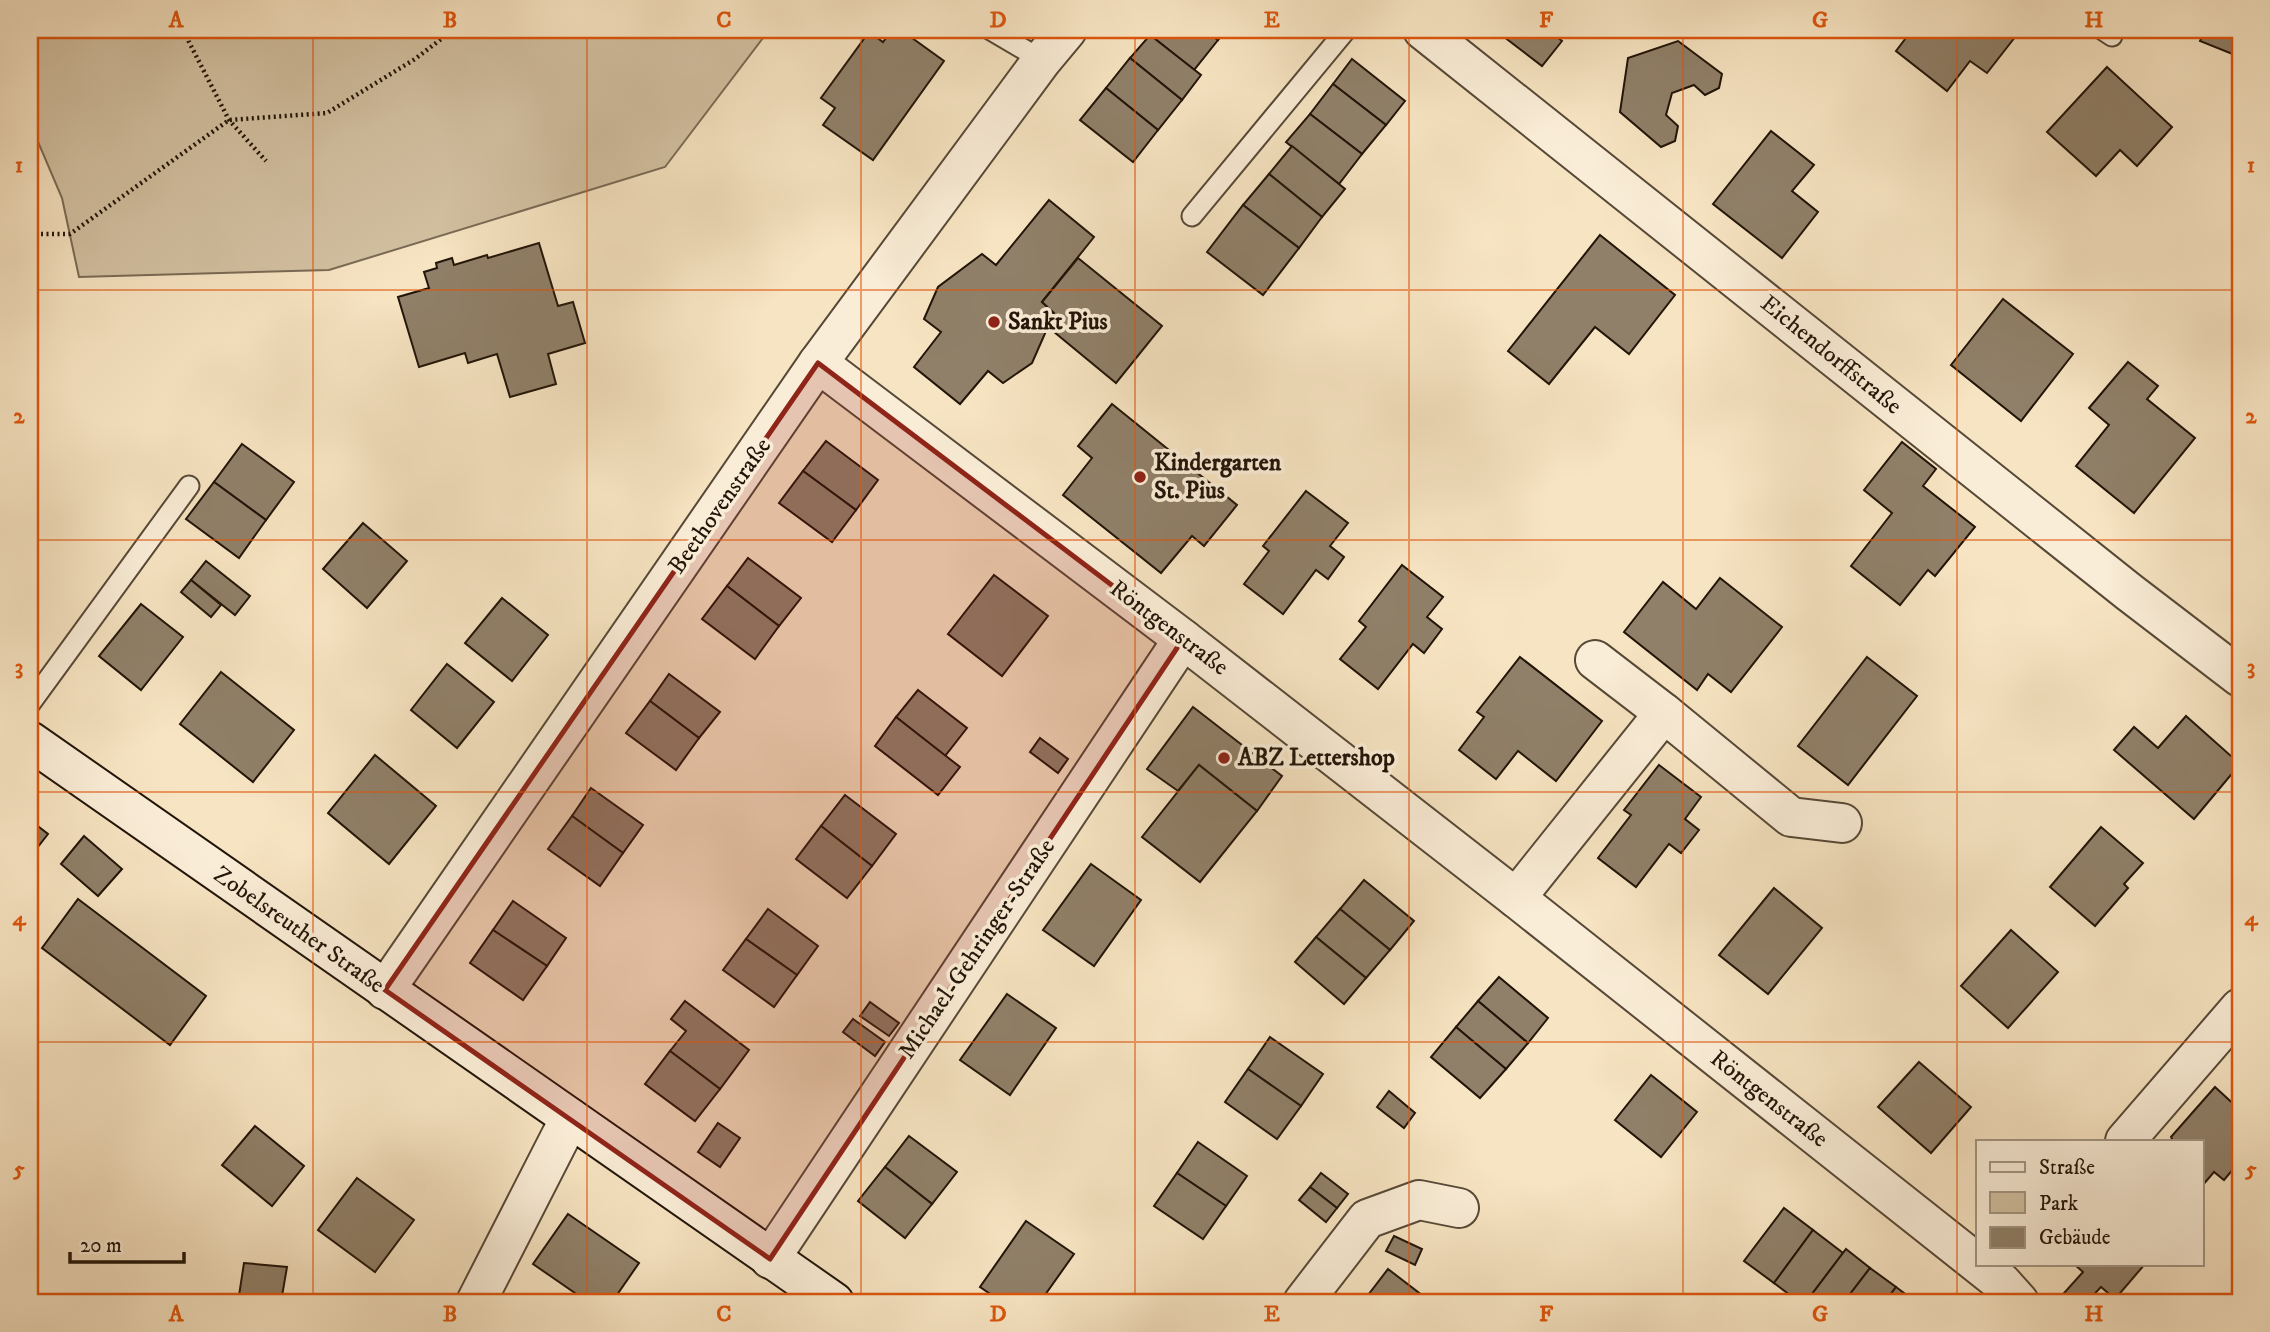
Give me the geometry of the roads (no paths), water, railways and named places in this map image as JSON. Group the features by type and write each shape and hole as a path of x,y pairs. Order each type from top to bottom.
{"street":[{"name":"Beethovenstraße","path":"385,990 818,363 1042,60 1068,30"},
{"name":"Eichendorffstraße","path":"1423,30 2240,677"},
{"name":"Röntgenstraße","path":"818,363 1183,639 1516,898 1976,1264"},
{"name":"Michael-Gehringer-Straße","path":"770,1259 1183,639"},
{"path":"1595,660 1791,817 1842,823"},
{"path":"1516,898 1664,713"},
{"name":"Zobelsreuther Straße","path":"30,741 834,1302"},
{"path":"2126,1140 2240,1008"},
{"path":"476,1302 570,1118"},
{"path":"1303,1302 1367,1219 1419,1200 1459,1209"},
{"name":"Röntgenstraße","path":"1978,1266 2006,1288"}],"lane":[{"path":"991,30 1042,60"},
{"path":"1192,216 1346,30"},
{"path":"30,704 189,486"}],"place":[{"name":"Sankt Pius","path":"994,322"},
{"name":"Kindergarten St. Pius","path":"1140,477"},
{"name":"ABZ Lettershop","path":"1224,758"}]}
